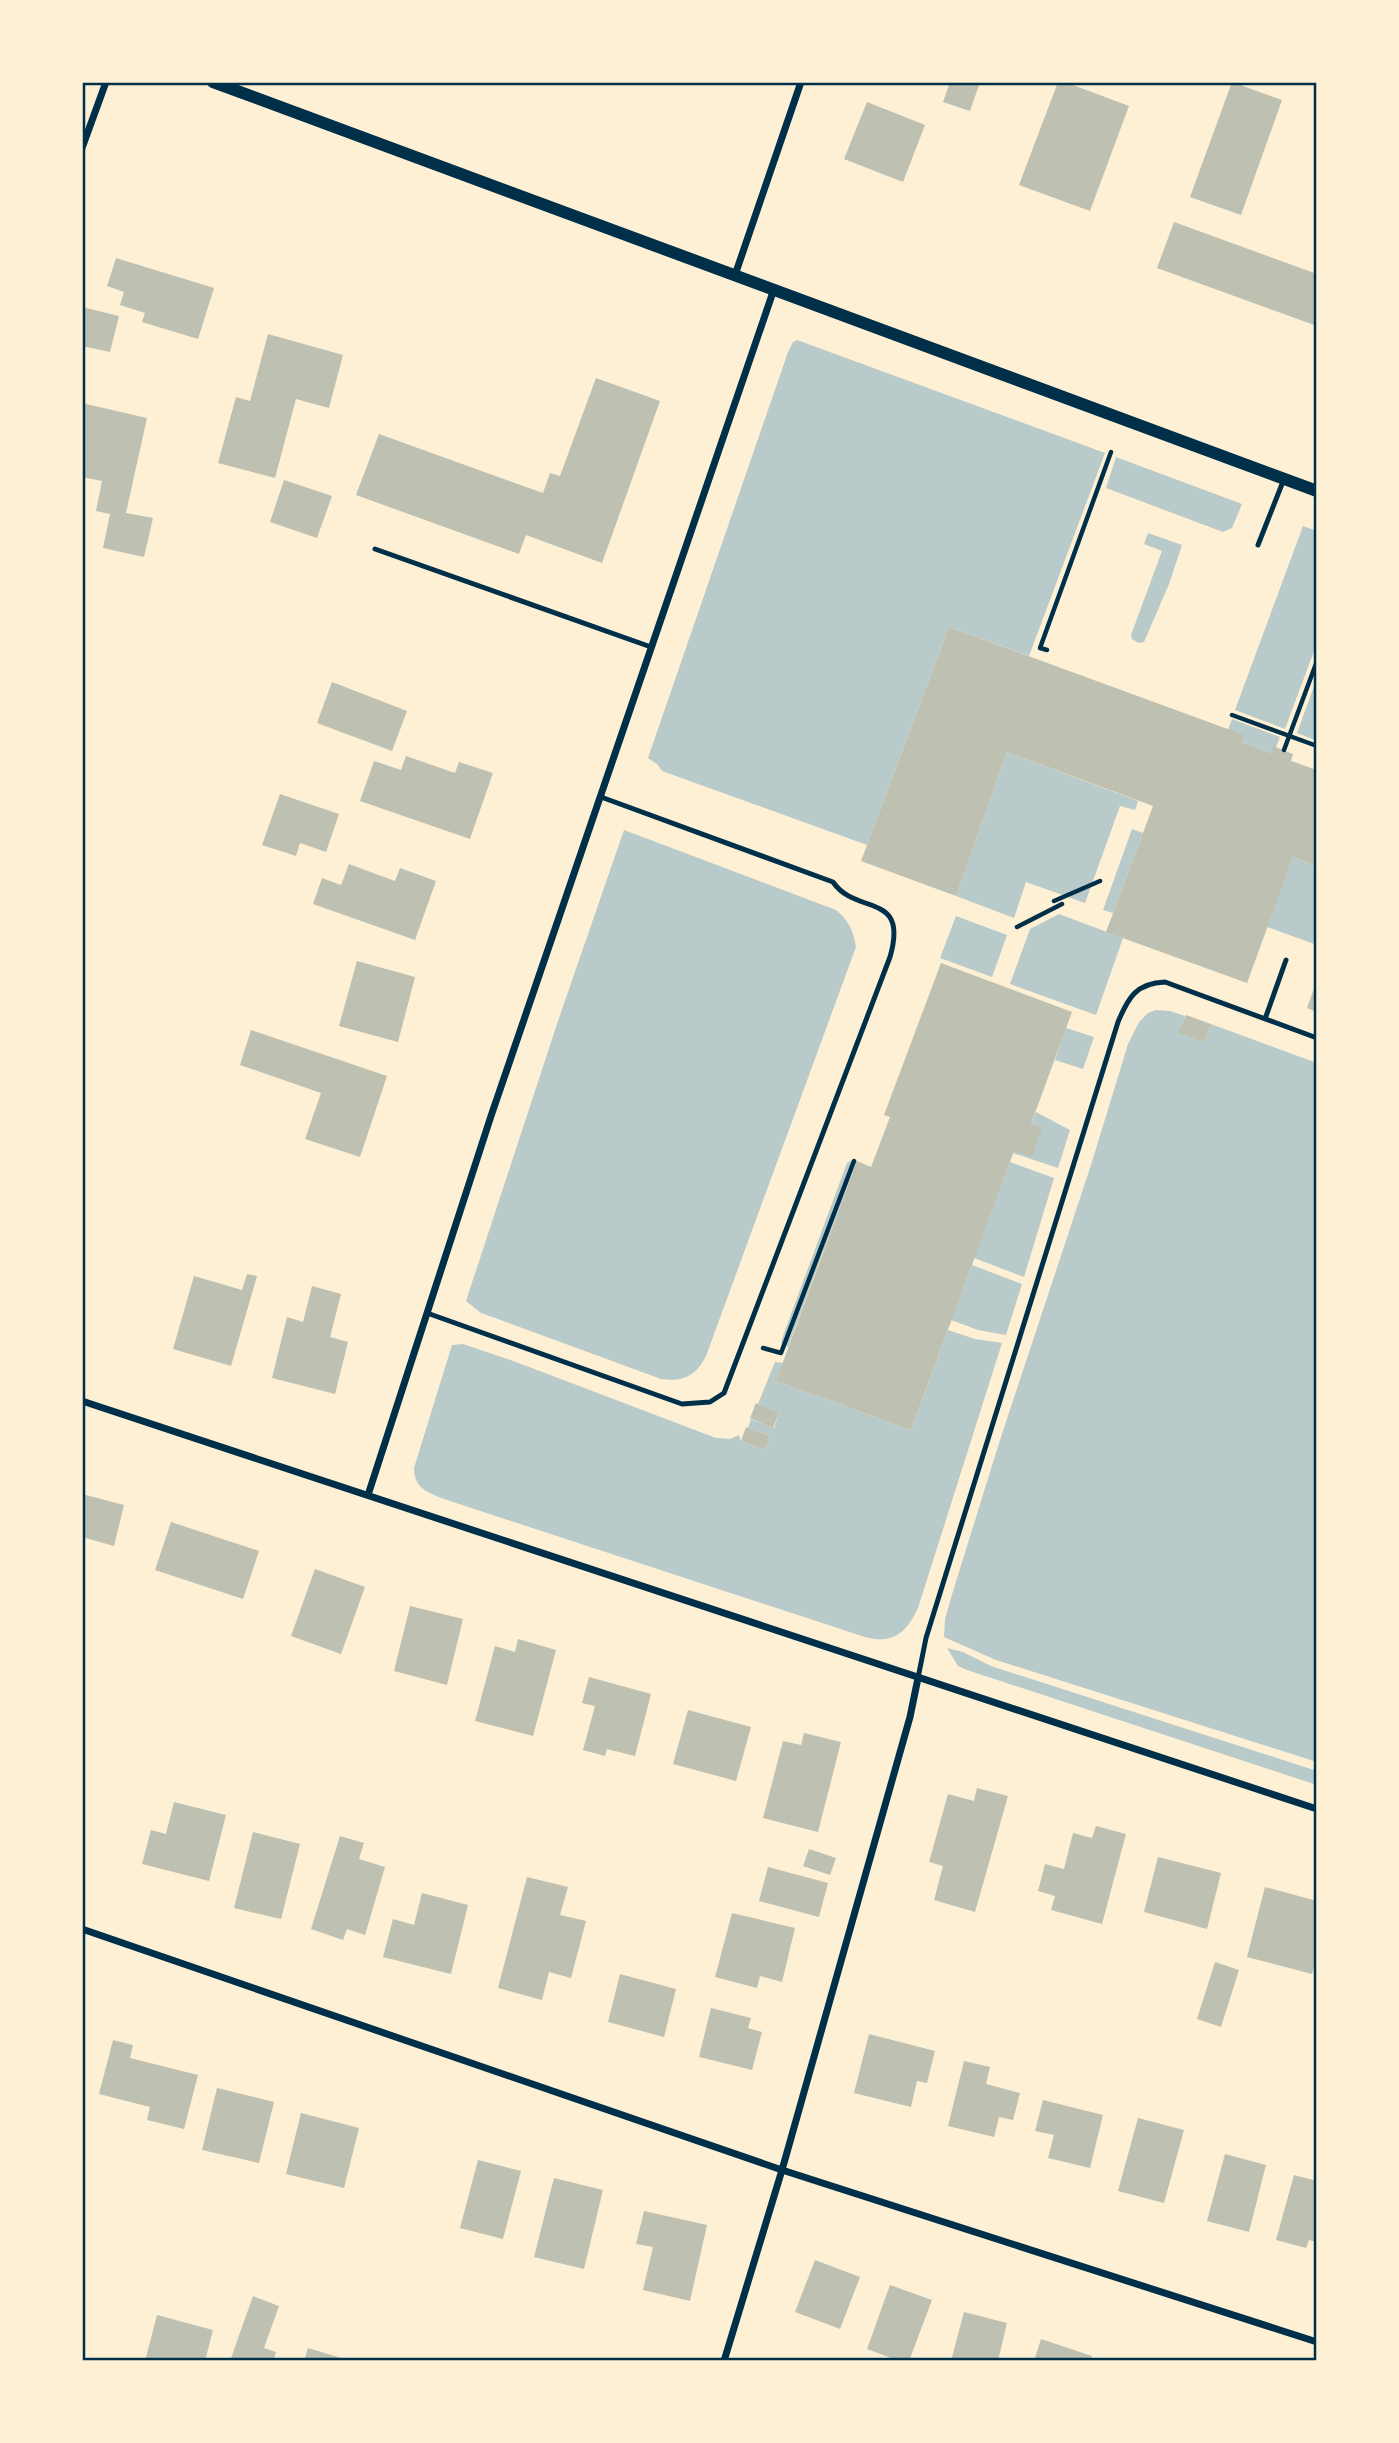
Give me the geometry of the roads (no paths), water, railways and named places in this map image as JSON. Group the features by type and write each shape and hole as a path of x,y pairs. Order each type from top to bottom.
{"street":[{"path":"82,148 106,82"},
{"path":"213,82 1317,491"},
{"path":"735,275 801,82"},
{"path":"368,1495 491,1116 774,289"},
{"path":"82,1401 1317,1809"},
{"path":"724,2361 782,2170 907,1730 918,1678"},
{"path":"82,1929 782,2170 1317,2342"}],"lane":[{"path":"1258,545 1284,479"},
{"path":"375,550 651,647"},
{"path":"428,1313 682,1404 710,1402 724,1393 890,957 894,930 891,917 872,904 840,893 833,882 601,797"},
{"path":"1265,1019 1286,960"},
{"path":"918,1678 926,1638 1118,1022 1127,1001 1140,987 1152,982 1165,982 1317,1038"}]}
